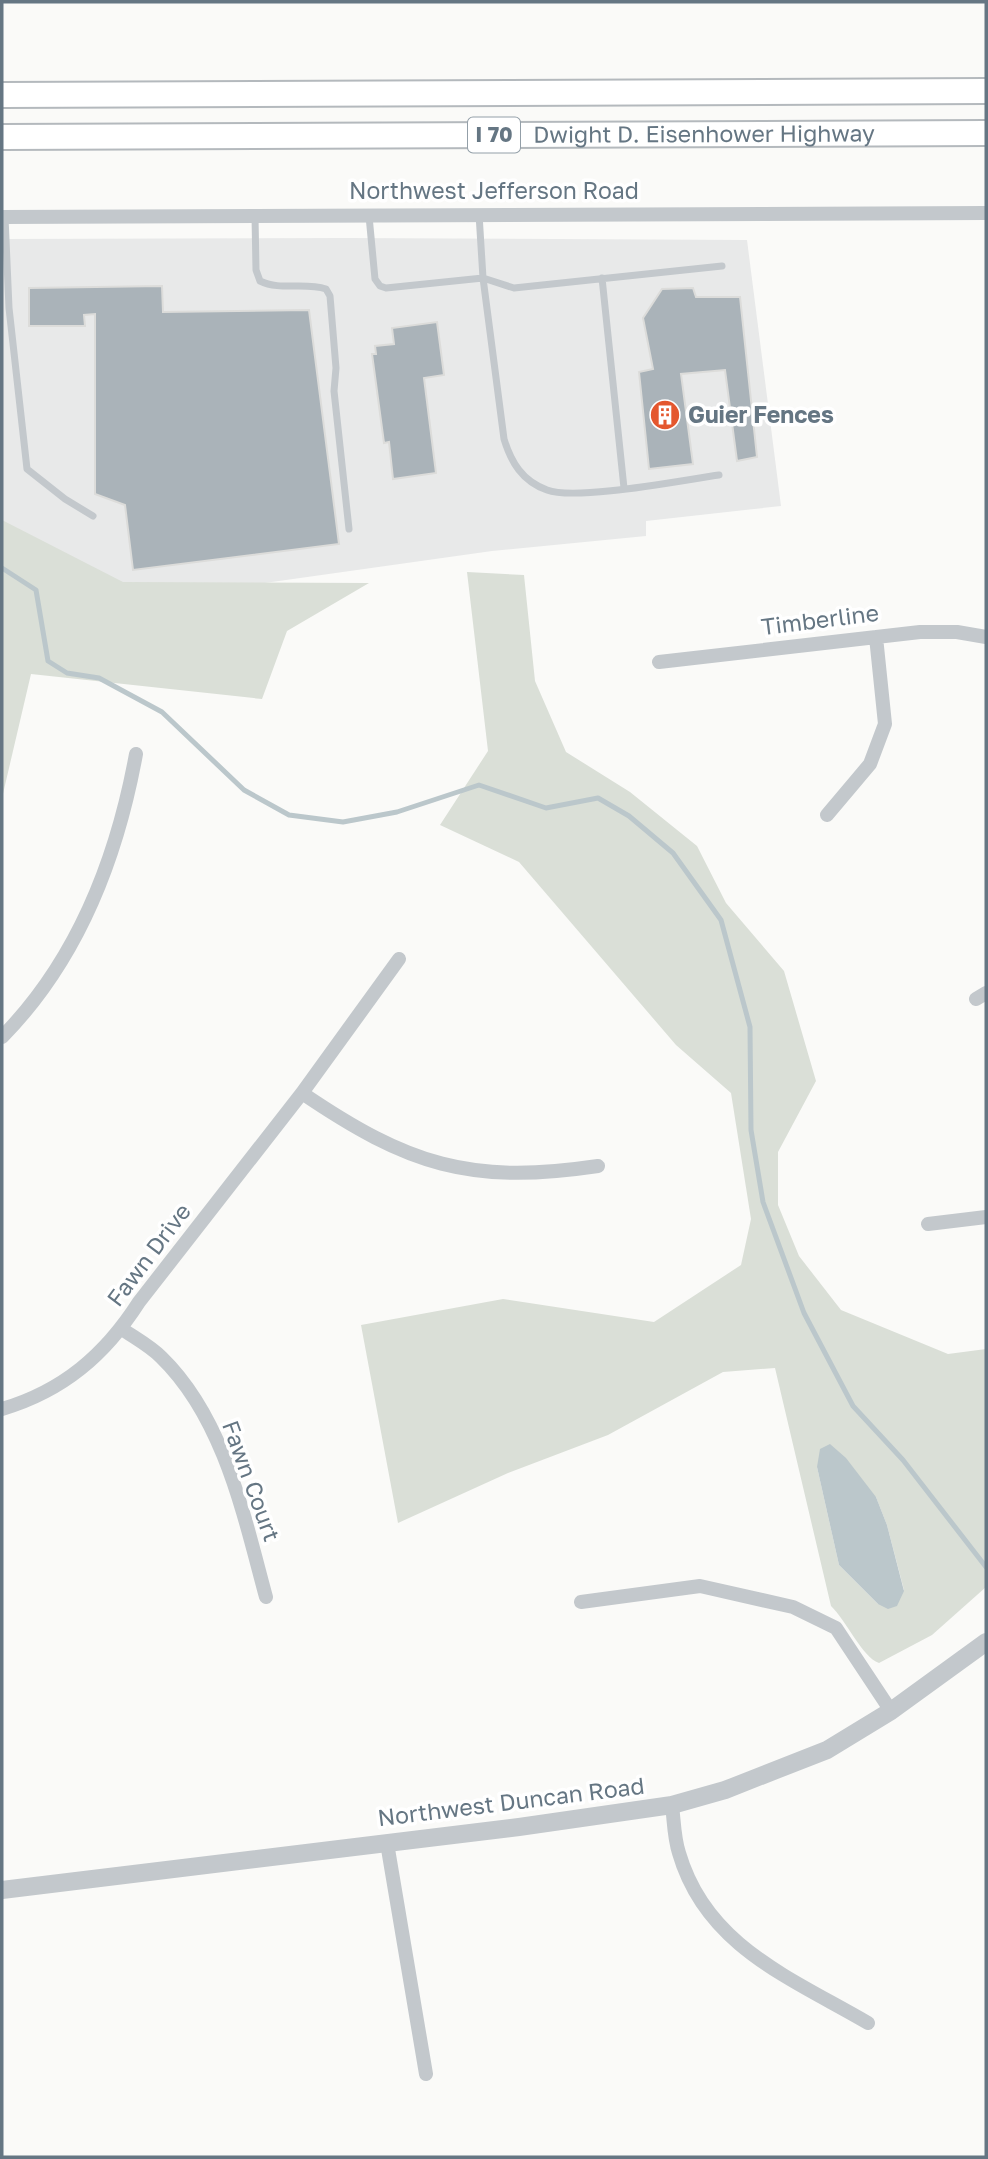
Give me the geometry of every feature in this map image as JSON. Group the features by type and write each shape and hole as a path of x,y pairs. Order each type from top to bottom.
{"highway":[{"name":"Dwight D. Eisenhower Highway","path":"2,95 986,91"},
{"name":"Dwight D. Eisenhower Highway","path":"2,137 986,133"}],"street":[{"name":"Northwest Jefferson Road","path":"4,217 986,213"},
{"name":"Timberline","path":"659,662 920,632 957,632 986,637"},
{"path":"827,816 870,764 885,724 876,637"},
{"path":"2,1037 46,986 80,929 117,838 136,754"},
{"name":"Fawn Drive","path":"2,1409 55,1388 82,1371 122,1328 139,1302 302,1093 399,959"},
{"path":"302,1093 358,1131 421,1159 487,1172 520,1175 598,1166"},
{"path":"928,1224 986,1217"},
{"name":"Fawn Court","path":"122,1328 160,1356 181,1379 211,1429 223,1455 266,1597"},
{"path":"581,1602 700,1586 793,1607 836,1628 891,1711"},
{"name":"Northwest Duncan Road","path":"2,1890 672,1805 725,1790 827,1750 891,1711 986,1642"},
{"path":"672,1805 678,1851 690,1885 706,1913 726,1935 747,1952 868,2024"},
{"path":"387,1843 426,2074"}],"lane":[{"path":"479,213 483,278 504,439 512,463 528,480 548,491 596,492 719,475"},
{"path":"369,214 375,279 380,286 483,278 514,288 722,267"},
{"path":"255,215 256,270 260,281 269,285 317,286 326,289 330,296 336,368 334,391 349,530"},
{"path":"4,217 9,308 27,469 65,499 93,516"},
{"path":"602,278 625,488"}],"shaded area":[{"path":"2,239 747,240 781,506 646,521 646,536 492,551 2,620"},
{"path":"2,520 123,582 369,583 287,631 262,699 31,674 2,798"},
{"path":"467,572 524,575 535,681 566,752 630,792 697,846 726,903 784,971 816,1081 778,1152 778,1205 799,1256 841,1310 948,1354 986,1349 986,1587 932,1635 879,1663 866,1654 831,1606 775,1368 723,1372 608,1435 508,1473 398,1523 361,1325 503,1299 654,1322 741,1265 751,1219 731,1093 676,1045 519,862 440,825 488,751","holes":["817,1467 876,1497 887,1525 904,1590 878,1604 839,1565"]},
{"path":"830,1444 846,1458 876,1497 887,1525 904,1591 897,1606 888,1609 878,1604 839,1565 817,1467 820,1449"}],"building":[{"path":"162,286 163,312 309,310 339,544 133,570 125,505 95,494 95,314 84,315 85,326 29,326 29,288"},
{"name":"Guier Fences","path":"693,288 696,297 740,297 757,457 737,461 725,370 681,374 693,464 649,469 639,372 653,369 643,318 662,289"},
{"path":"437,322 444,375 424,378 436,473 393,479 389,442 384,443 372,354 376,354 375,346 394,344 392,328"}],"waterway":[{"path":"2,568 36,590 48,661 67,673 99,678 162,712 244,790 289,815 343,822 397,812 479,785 546,808 598,798 629,816 673,853 721,920 750,1027 751,1130 763,1202 804,1313 853,1406 903,1460 986,1567"}],"place":[{"name":"Guier Fences","path":"665,415"}]}
